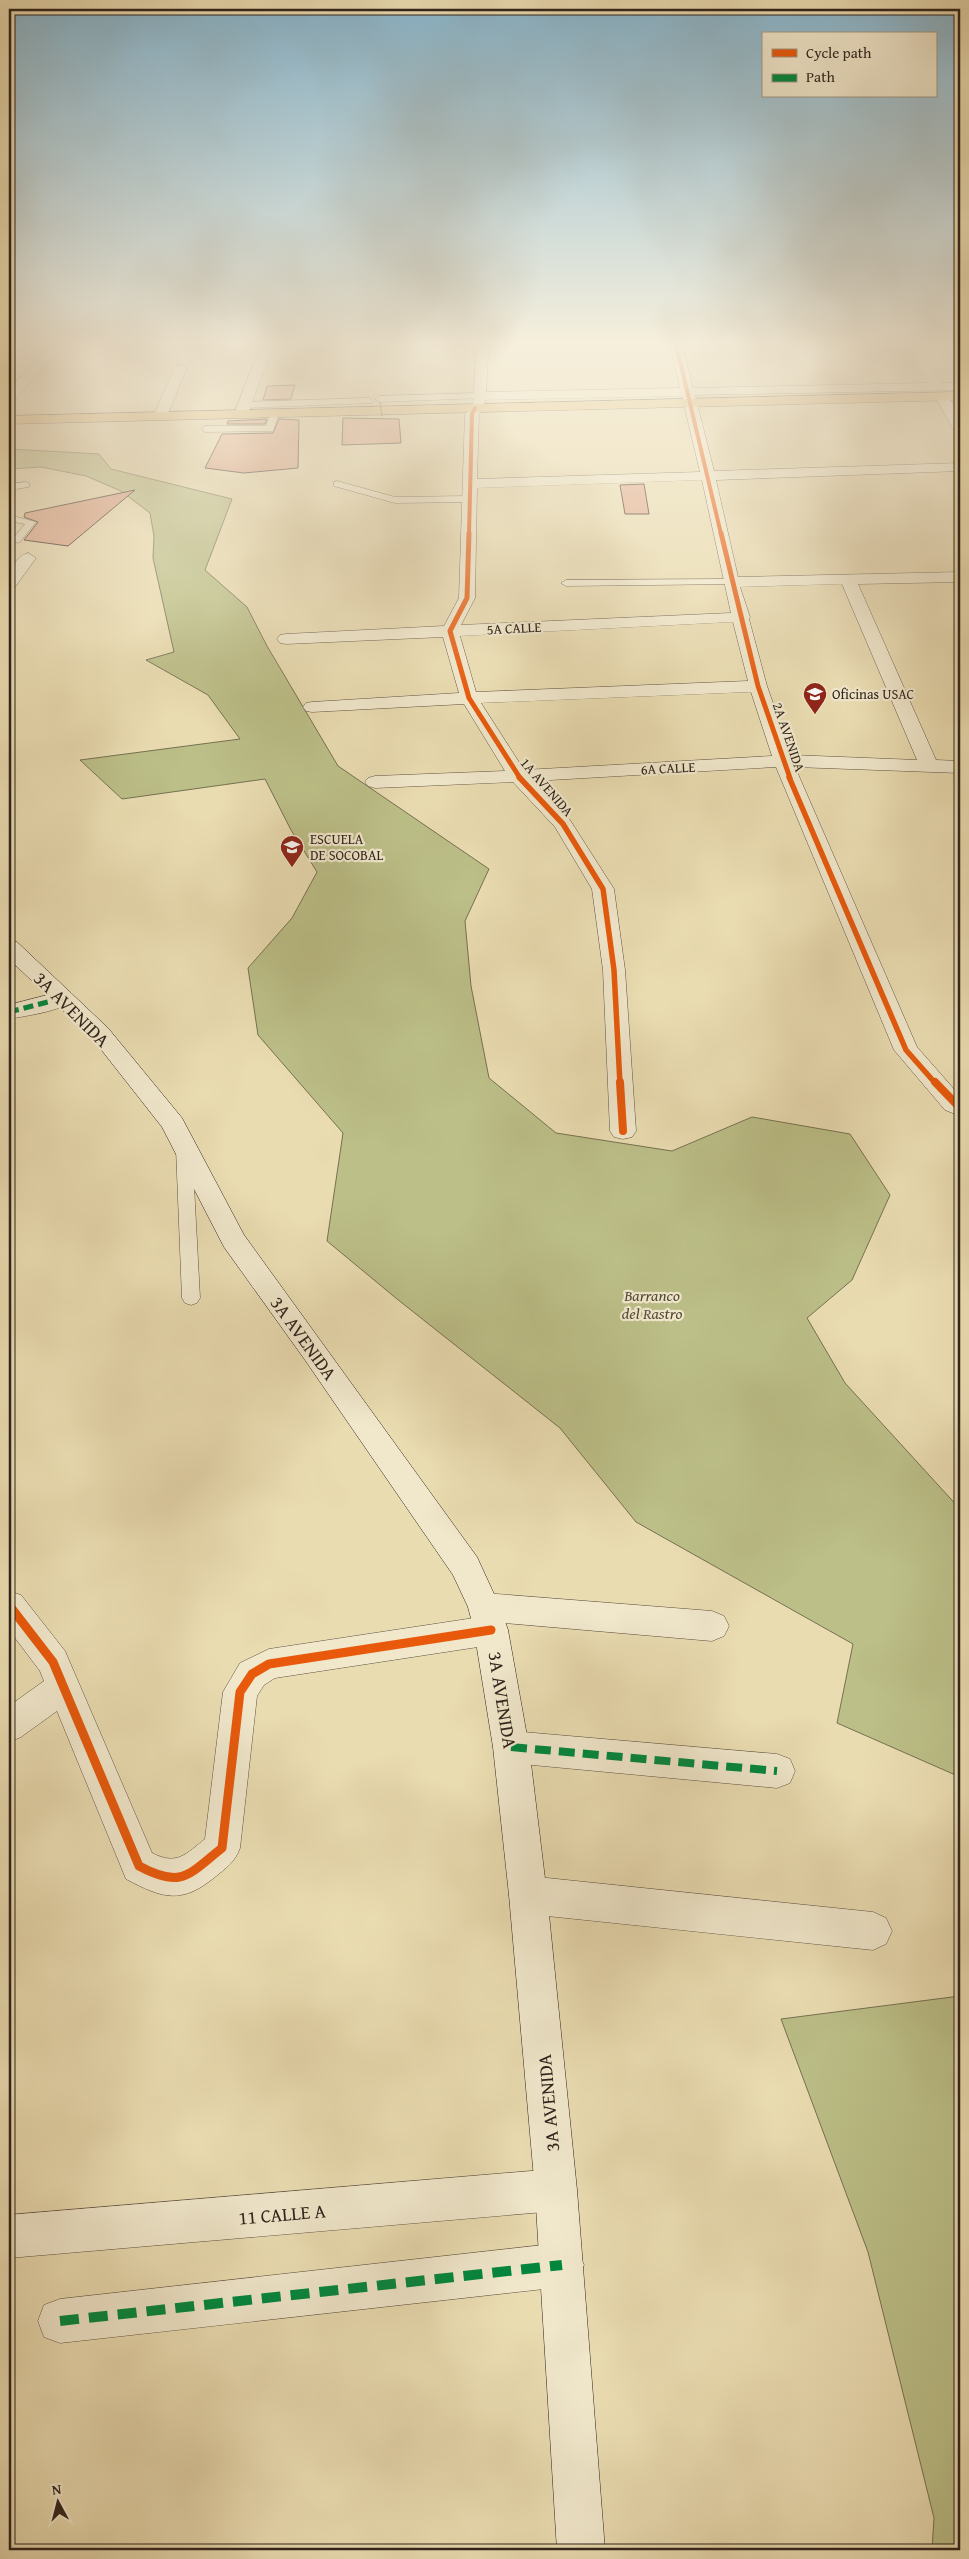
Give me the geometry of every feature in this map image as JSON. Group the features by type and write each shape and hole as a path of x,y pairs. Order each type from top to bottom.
{"street":[{"path":"450,631 467,598 470,459"},
{"name":"2A AVENIDA","path":"704,459 731,582 742,617 758,686 788,774 862,952 906,1050 954,1104 960,1108"},
{"path":"469,491 708,475 960,467"},
{"path":"9,584 28,558"},
{"path":"731,582 849,581 960,577"},
{"path":"849,581 929,766"},
{"name":"5A CALLE","path":"286,639 742,617"},
{"name":"1A AVENIDA","path":"450,631 469,698 518,776 563,824 603,889 614,970 623,1131"},
{"path":"312,707 469,698 758,686"},
{"name":"6A CALLE","path":"375,782 785,761 929,766 960,770"},
{"name":"3A AVENIDA","path":"9,947 100,1033 173,1124 232,1240 321,1360 466,1567 488,1618 511,1747 528,1895 556,2190 581,2550"},
{"path":"9,1012 39,1006 63,998"},
{"path":"9,1604 53,1662 139,1866 160,1877 186,1878 222,1848 240,1692 252,1674 269,1664 488,1618 712,1626"},
{"path":"9,1726 64,1686"},
{"path":"511,1747 777,1771"},
{"path":"528,1895 873,1931"},
{"name":"11 CALLE A","path":"9,2237 556,2190"},
{"path":"60,2321 562,2265"}],"lane":[{"path":"337,484 395,500 469,491"},
{"path":"9,487 26,486"},
{"path":"9,518 31,522 16,541"},
{"path":"566,583 731,582"},
{"path":"184,1145 191,1298"}],"green space":[{"name":"Barranco del Rastro","path":"9,459 103,459 111,469 232,499 205,570 247,607 267,646 338,766 489,869 465,921 471,986 489,1078 556,1133 672,1151 752,1117 850,1134 890,1195 852,1280 807,1318 845,1383 960,1509 960,1777 837,1723 853,1644 636,1522 560,1428 327,1241 343,1133 258,1035 248,968 292,918 317,872 291,830 265,779 122,799 80,760 240,739 208,695 146,660 174,652 153,558 154,536 150,513 121,491 86,476 41,467 9,469"},
{"path":"960,1996 960,2550 932,2550 934,2518 868,2252 781,2019"}],"building":[{"path":"209,459 298,459 298,468 244,473 205,468"},
{"path":"644,484 649,514 625,514 620,485"},
{"path":"135,490 68,546 24,540 38,522 24,517 25,513"}],"marked path":[{"path":"9,1012 39,1006 63,998"},
{"path":"511,1747 777,1771"},
{"path":"60,2321 562,2265"}],"cycle path":[{"path":"471,459 467,598 450,631 469,698 518,776 563,824 603,889 614,970 623,1131"},
{"path":"704,459 731,582 758,686 788,774 906,1050 954,1104 960,1108"},
{"path":"9,1605 53,1662 139,1866 160,1877 186,1877 222,1848 240,1692 252,1674 269,1664 491,1630"}],"place":[{"name":"Oficinas USAC","path":"815,715"},
{"name":"ESCUELA DE SOCOBAL","path":"292,868"}]}
